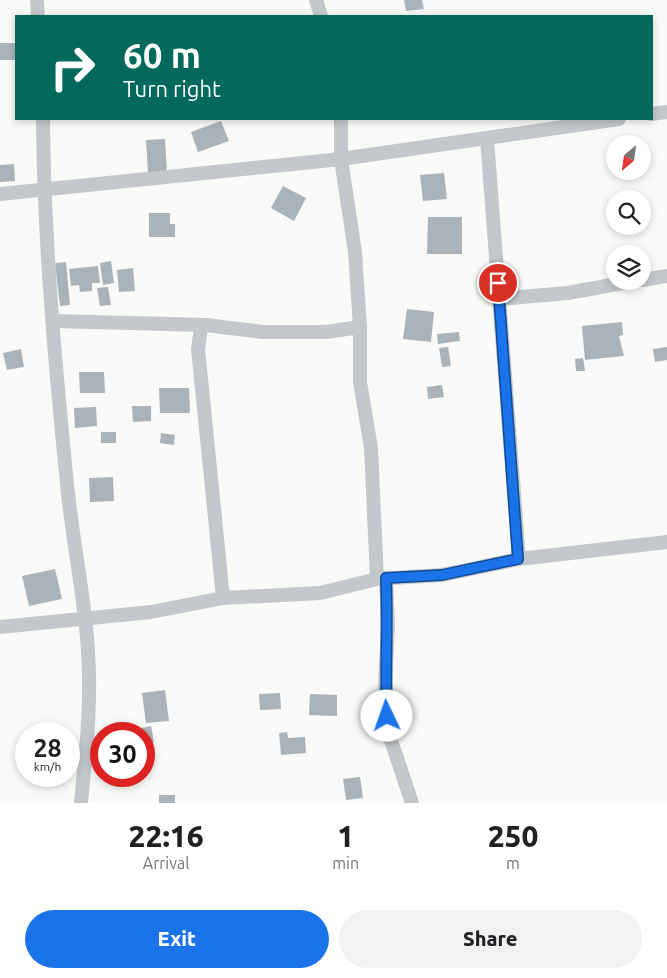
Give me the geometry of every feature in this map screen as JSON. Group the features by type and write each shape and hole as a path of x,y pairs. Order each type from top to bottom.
{"street":[{"path":"37,0 38,15"},
{"path":"316,0 320,15"},
{"path":"653,114 667,112"},
{"path":"43,120 44,188 67,485 89,673 88,725 81,803"},
{"path":"341,120 342,159 355,252 360,327 360,382 371,448 388,625 386,684 388,731 412,803"},
{"path":"0,194 342,159 612,120"},
{"path":"487,139 518,559"},
{"path":"651,279 667,276"},
{"path":"498,299 568,293 606,286"},
{"path":"54,321 206,325 263,332 326,332 360,327"},
{"path":"206,325 201,328 198,349 223,598"},
{"path":"0,627 151,612 223,598 320,593 382,578 442,575 518,559 667,542"}],"building":[{"path":"404,0 422,0 424,9 406,11"},
{"path":"0,43 15,43 15,60 0,60"},
{"path":"221,121 229,141 198,152 191,132"},
{"path":"165,139 167,172 148,173 146,140"},
{"path":"14,164 15,181 0,182 0,165"},
{"path":"444,173 447,199 423,201 420,175"},
{"path":"283,186 306,198 294,221 271,208"},
{"path":"149,213 170,213 170,224 175,224 175,237 149,237"},
{"path":"428,217 462,217 462,254 427,254"},
{"path":"111,261 114,283 103,285 100,263"},
{"path":"66,262 70,305 60,306 55,263"},
{"path":"98,266 100,283 92,283 92,291 80,292 79,285 71,286 69,269"},
{"path":"133,268 135,291 119,292 117,270"},
{"path":"108,287 111,305 100,306 97,288"},
{"path":"407,309 434,312 431,342 403,339"},
{"path":"622,322 623,335 619,336 624,356 585,360 582,326"},
{"path":"459,332 460,341 438,344 437,334"},
{"path":"448,347 451,366 442,367 439,348"},
{"path":"667,347 667,360 655,362 653,349"},
{"path":"21,349 24,367 7,370 3,353"},
{"path":"583,358 585,371 576,371 575,359"},
{"path":"79,372 104,372 105,393 80,393"},
{"path":"442,385 444,397 428,399 427,387"},
{"path":"159,388 189,388 190,413 160,413"},
{"path":"132,406 151,406 151,421 133,422"},
{"path":"96,407 97,426 75,428 74,408"},
{"path":"101,432 116,432 116,443 101,443"},
{"path":"161,433 175,435 174,445 160,443"},
{"path":"113,477 114,501 90,502 89,478"},
{"path":"55,569 62,599 29,606 22,576"},
{"path":"165,690 169,721 146,722 142,693"},
{"path":"280,693 281,709 260,710 259,694"},
{"path":"310,694 337,695 337,716 309,715"},
{"path":"287,732 288,738 305,737 306,753 281,755 279,733"},
{"path":"360,777 363,798 346,800 343,779"},
{"path":"159,795 175,795 175,803 159,803"}],"route":[{"path":"387,716 388,625 386,578 442,575 518,559 498,283"}]}
